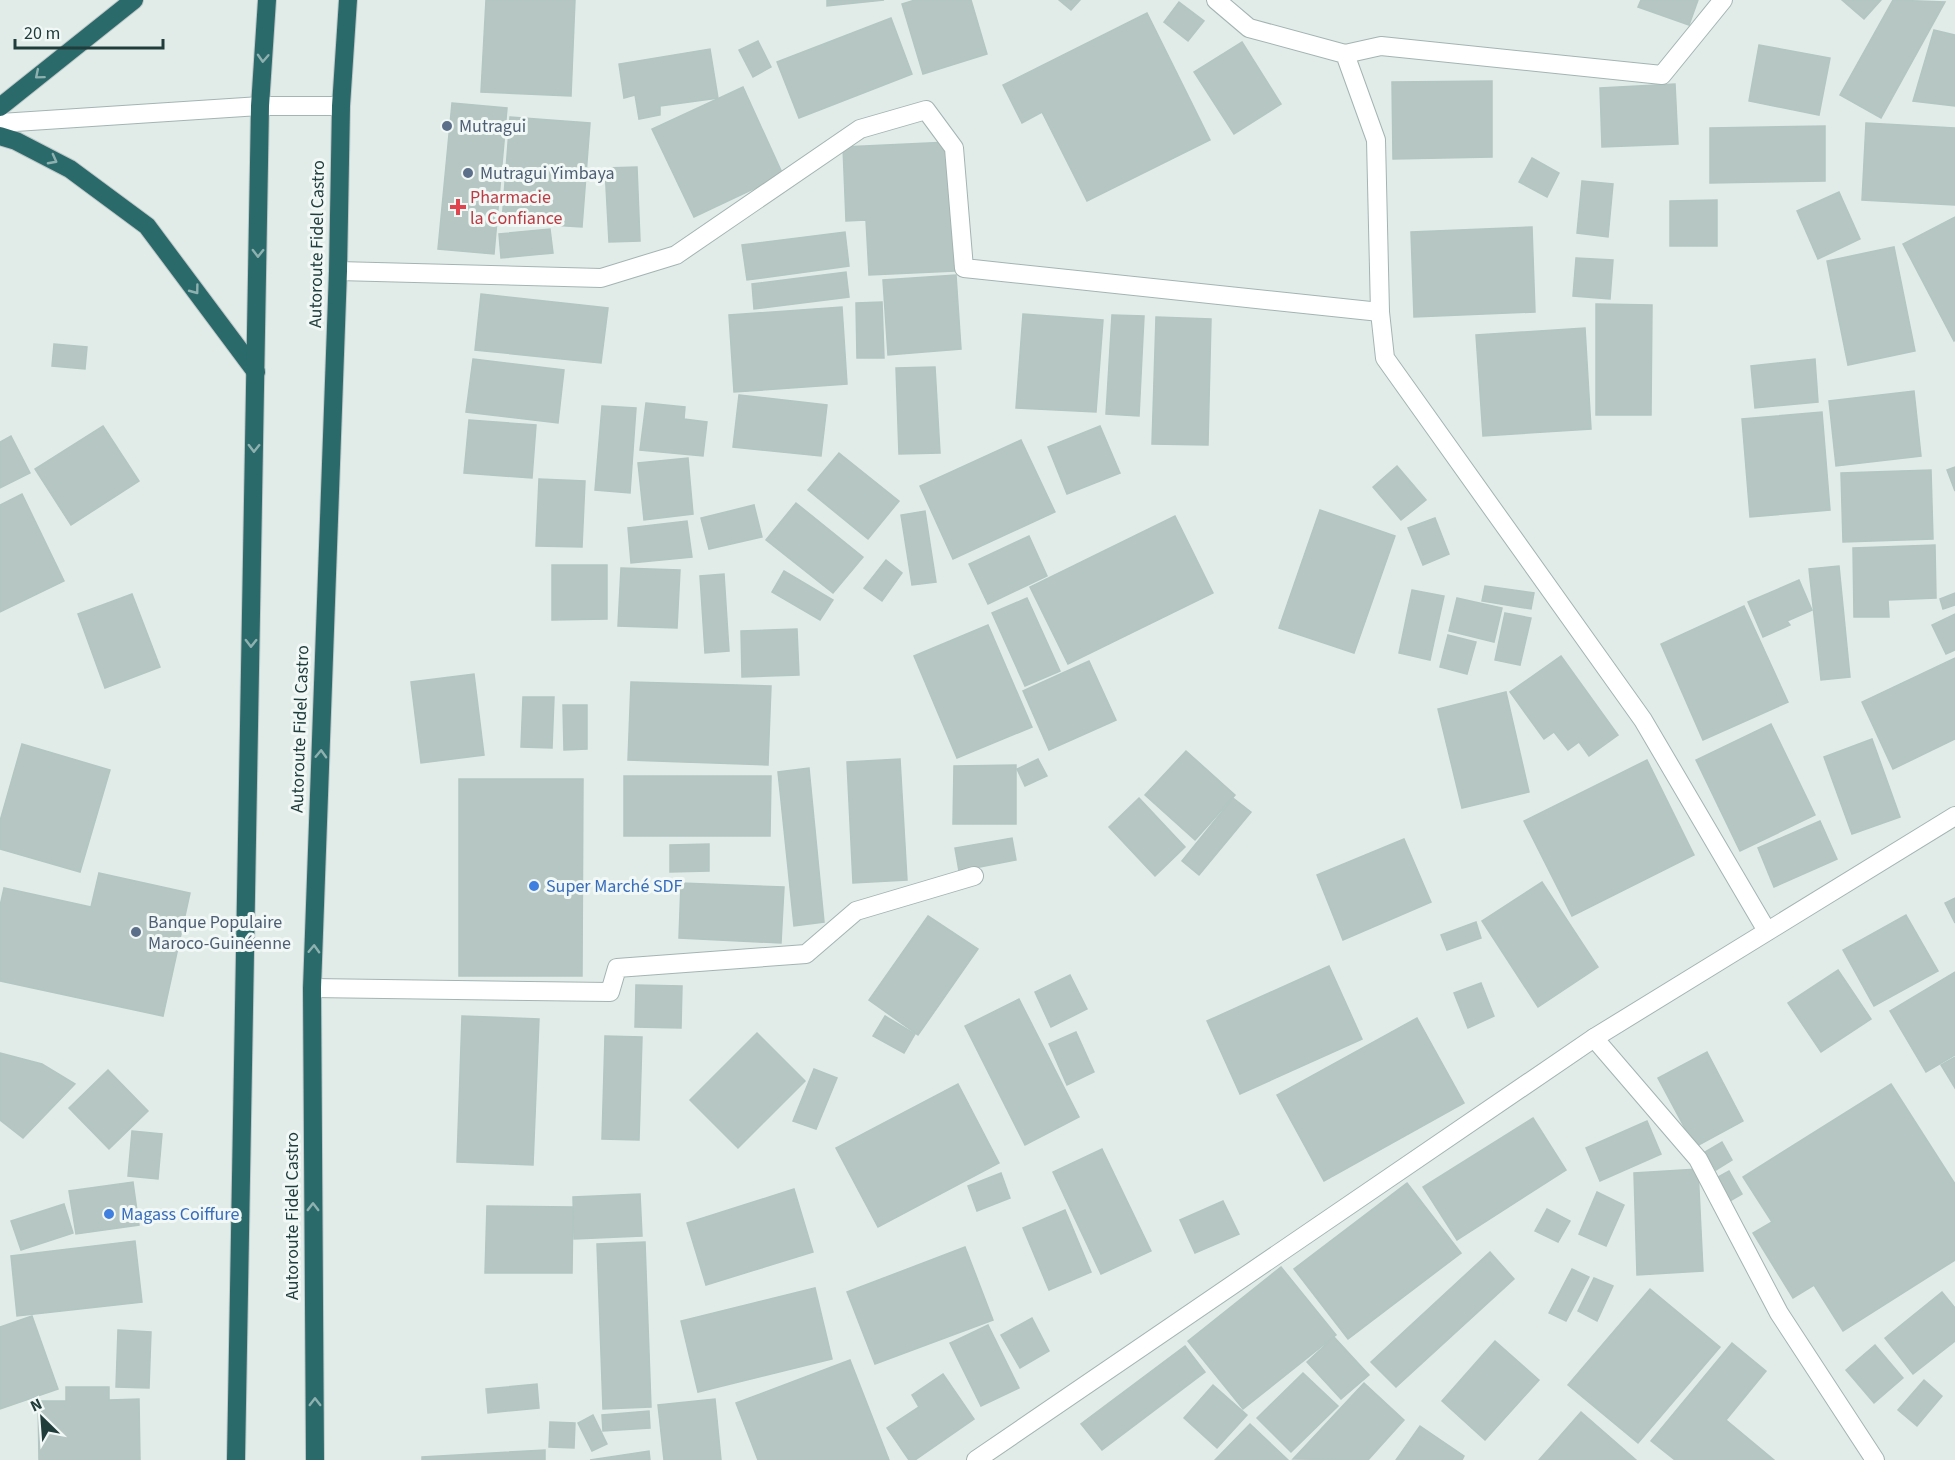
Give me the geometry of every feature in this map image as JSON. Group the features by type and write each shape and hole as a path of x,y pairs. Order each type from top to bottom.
{"highway":[{"path":"0,107 134,0"},
{"path":"236,1460 260,106 267,0"},
{"name":"Autoroute Fidel Castro","path":"315,1460 312,988 338,271 341,106 348,0"},
{"path":"0,136 16,141 70,169 147,226 256,372"}],"street":[{"path":"1216,0 1249,28 1345,54 1381,46 1662,75 1723,0"},
{"path":"1345,54 1376,140 1380,312 1385,358 1643,720 1767,931"},
{"path":"0,123 260,106 341,106"},
{"path":"338,271 601,278 676,255 860,129 926,110 954,148 964,268 1380,312"},
{"path":"976,1460 1594,1038 1955,816"},
{"path":"312,988 610,992 617,968 806,954 856,911 974,876"},
{"path":"1594,1038 1698,1159 1779,1313 1875,1460"}],"building":[{"path":"486,0 575,0 571,96 481,92"},
{"path":"827,0 884,0 827,6"},
{"path":"915,0 971,0 987,54 923,74 902,4"},
{"path":"1059,0 1080,0 1071,10"},
{"path":"1641,0 1698,0 1689,25 1638,7"},
{"path":"1842,0 1881,0 1864,19"},
{"path":"1893,0 1945,2 1881,118 1840,95"},
{"path":"1179,2 1204,21 1188,41 1164,22"},
{"path":"1147,13 1210,140 1087,201 1042,112 1022,123 1003,85"},
{"path":"891,18 912,74 799,118 777,62"},
{"path":"1934,30 1955,35 1955,106 1913,101"},
{"path":"758,41 771,67 753,77 739,50"},
{"path":"1242,42 1281,104 1234,134 1194,72"},
{"path":"1759,45 1830,58 1819,115 1749,101"},
{"path":"710,49 718,98 660,106 660,115 639,119 635,95 624,98 619,64"},
{"path":"1492,81 1492,157 1393,159 1392,82"},
{"path":"1675,84 1678,144 1602,147 1600,88"},
{"path":"743,87 783,175 694,217 652,129"},
{"path":"452,103 507,108 494,254 438,249"},
{"path":"510,117 590,123 582,227 502,222"},
{"path":"1866,123 1955,128 1955,205 1862,200"},
{"path":"1825,126 1825,181 1710,183 1710,128"},
{"path":"949,142 955,271 869,275 866,220 846,221 843,147"},
{"path":"1532,158 1559,173 1547,197 1519,182"},
{"path":"637,167 640,241 609,242 605,168"},
{"path":"1582,181 1613,184 1608,237 1577,233"},
{"path":"1839,192 1860,239 1818,259 1797,211"},
{"path":"1717,200 1717,246 1670,246 1670,201"},
{"path":"1955,217 1955,340 1954,341 1903,244"},
{"path":"1532,227 1535,312 1414,317 1411,232"},
{"path":"550,229 553,253 501,258 499,234"},
{"path":"845,232 849,266 747,280 742,245"},
{"path":"1894,247 1915,351 1848,365 1827,261"},
{"path":"1576,258 1613,260 1610,299 1573,296"},
{"path":"846,272 849,297 754,309 752,284"},
{"path":"956,275 961,349 888,355 883,280"},
{"path":"481,294 608,308 601,363 475,350"},
{"path":"882,302 884,358 857,358 856,303"},
{"path":"1596,304 1652,305 1651,415 1596,415"},
{"path":"842,307 847,384 734,392 729,315"},
{"path":"1023,314 1103,320 1096,412 1016,408"},
{"path":"1112,315 1144,316 1139,416 1106,414"},
{"path":"1156,317 1211,319 1208,445 1152,444"},
{"path":"1585,328 1591,429 1483,436 1476,335"},
{"path":"54,344 87,347 85,369 52,366"},
{"path":"473,359 564,370 558,423 466,412"},
{"path":"1815,359 1818,402 1755,408 1751,366"},
{"path":"935,367 940,453 899,454 896,368"},
{"path":"1914,391 1921,456 1836,466 1829,401"},
{"path":"739,395 827,405 821,456 733,447"},
{"path":"646,403 685,407 684,419 707,422 703,456 640,450"},
{"path":"602,406 636,408 630,493 595,490"},
{"path":"1822,412 1830,510 1750,517 1742,419"},
{"path":"469,420 536,425 532,478 464,473"},
{"path":"103,426 139,481 71,525 35,469"},
{"path":"1100,426 1120,473 1067,494 1048,447"},
{"path":"11,436 30,473 0,488 0,442"},
{"path":"1021,440 1055,512 953,559 920,486"},
{"path":"839,453 899,501 868,539 808,490"},
{"path":"688,458 693,514 644,520 638,463"},
{"path":"1397,466 1426,500 1401,520 1373,487"},
{"path":"1955,467 1955,491 1947,470"},
{"path":"1931,470 1933,539 1843,542 1841,473"},
{"path":"539,479 585,481 582,547 536,546"},
{"path":"22,494 64,581 0,612 0,505"},
{"path":"796,503 863,557 833,593 766,540"},
{"path":"754,505 762,537 709,549 701,518"},
{"path":"1320,510 1395,536 1354,653 1279,628"},
{"path":"925,511 936,582 912,585 901,515"},
{"path":"1175,516 1213,593 1068,664 1030,587"},
{"path":"1435,518 1449,554 1423,565 1408,528"},
{"path":"687,521 692,557 631,563 628,528"},
{"path":"1029,536 1047,576 988,604 969,564"},
{"path":"1935,545 1936,598 1888,600 1889,617 1854,617 1853,548"},
{"path":"886,560 902,573 882,601 864,588"},
{"path":"552,565 607,565 607,619 552,620"},
{"path":"1839,566 1850,677 1821,680 1809,569"},
{"path":"621,568 680,570 677,628 618,626"},
{"path":"784,571 833,600 820,620 772,592"},
{"path":"724,574 729,651 705,653 700,576"},
{"path":"1799,580 1812,610 1787,621 1790,625 1763,637 1748,602"},
{"path":"1485,586 1534,593 1531,609 1482,601"},
{"path":"1412,590 1444,596 1430,660 1399,653"},
{"path":"1955,593 1955,605 1943,609 1940,599"},
{"path":"132,594 160,667 105,688 78,614"},
{"path":"1027,598 1060,671 1025,686 992,613"},
{"path":"1457,598 1502,608 1494,642 1449,631"},
{"path":"1744,606 1788,702 1703,740 1661,644"},
{"path":"1505,613 1531,618 1520,665 1495,660"},
{"path":"1955,614 1955,650 1946,654 1932,625"},
{"path":"988,625 1032,727 957,758 914,656"},
{"path":"797,629 799,675 742,677 741,631"},
{"path":"1448,635 1476,642 1467,674 1440,667"},
{"path":"1561,656 1618,735 1589,756 1579,742 1568,750 1554,732 1544,739 1510,692"},
{"path":"1955,658 1955,739 1893,769 1862,702"},
{"path":"1089,661 1116,720 1049,750 1023,691"},
{"path":"474,674 484,755 421,763 411,682"},
{"path":"631,682 771,686 768,765 628,760"},
{"path":"1506,692 1529,792 1462,808 1438,709"},
{"path":"523,697 554,697 552,748 521,747"},
{"path":"563,705 587,705 587,749 564,750"},
{"path":"1771,724 1815,815 1740,851 1696,760"},
{"path":"1872,739 1900,817 1852,834 1824,757"},
{"path":"22,744 110,770 80,872 0,849 0,821"},
{"path":"1186,751 1235,795 1195,840 1145,795"},
{"path":"900,759 907,880 853,883 847,762"},
{"path":"1038,759 1047,776 1025,786 1017,769"},
{"path":"1647,760 1694,855 1572,916 1524,821"},
{"path":"1016,765 1016,824 953,824 954,766"},
{"path":"809,768 824,922 794,926 778,772"},
{"path":"624,776 771,776 770,836 624,836"},
{"path":"459,779 583,779 582,976 459,976"},
{"path":"1139,798 1185,847 1155,876 1109,827"},
{"path":"1233,798 1251,812 1199,875 1182,861"},
{"path":"1820,821 1837,859 1774,887 1758,848"},
{"path":"1012,838 1016,860 959,871 955,848"},
{"path":"1404,839 1431,902 1343,940 1317,875"},
{"path":"709,844 709,871 670,872 670,845"},
{"path":"99,873 190,893 163,1016 0,981 0,906 4,888 91,907"},
{"path":"1542,882 1598,967 1538,1007 1482,921"},
{"path":"681,883 784,887 781,943 679,938"},
{"path":"1955,898 1955,923 1945,903"},
{"path":"1906,915 1938,971 1874,1006 1843,950"},
{"path":"928,916 978,949 918,1035 869,1000"},
{"path":"1476,922 1481,938 1447,950 1441,935"},
{"path":"1329,966 1362,1039 1240,1094 1207,1021"},
{"path":"1838,970 1871,1019 1821,1052 1788,1003"},
{"path":"1955,972 1955,1055 1926,1072 1890,1011"},
{"path":"1070,975 1087,1009 1051,1027 1035,992"},
{"path":"1481,983 1494,1016 1468,1028 1454,993"},
{"path":"636,985 682,986 681,1028 635,1027"},
{"path":"1019,999 1079,1117 1025,1145 965,1026"},
{"path":"462,1016 539,1019 533,1165 457,1162"},
{"path":"885,1016 915,1034 904,1053 873,1036"},
{"path":"1417,1018 1464,1103 1324,1181 1277,1095"},
{"path":"1076,1032 1094,1072 1067,1085 1049,1044"},
{"path":"757,1033 805,1081 738,1148 690,1100"},
{"path":"605,1036 642,1037 639,1140 602,1139"},
{"path":"1707,1052 1743,1121 1695,1147 1658,1078"},
{"path":"0,1053 42,1064 75,1084 23,1138 0,1120"},
{"path":"1955,1057 1955,1088 1941,1065"},
{"path":"814,1069 837,1078 816,1129 793,1121"},
{"path":"108,1070 148,1111 109,1149 69,1108"},
{"path":"958,1084 999,1163 878,1227 836,1148"},
{"path":"1891,1084 1955,1184 1955,1260 1843,1331 1814,1285 1793,1298 1753,1233 1772,1222 1743,1177"},
{"path":"1533,1118 1566,1170 1457,1240 1423,1187"},
{"path":"1647,1121 1661,1154 1600,1181 1586,1148"},
{"path":"132,1131 162,1134 158,1179 128,1176"},
{"path":"1722,1142 1732,1160 1716,1170 1705,1152"},
{"path":"1102,1149 1151,1251 1101,1274 1053,1172"},
{"path":"1698,1169 1703,1271 1637,1275 1634,1173"},
{"path":"1729,1171 1742,1194 1730,1201 1718,1177"},
{"path":"1001,1173 1010,1198 977,1211 968,1186"},
{"path":"133,1182 139,1225 76,1234 69,1191"},
{"path":"1407,1183 1461,1253 1348,1339 1294,1269"},
{"path":"794,1189 813,1252 706,1285 687,1223"},
{"path":"1597,1192 1624,1205 1606,1246 1579,1234"},
{"path":"640,1194 642,1236 574,1239 573,1197"},
{"path":"1223,1201 1239,1234 1195,1253 1180,1220"},
{"path":"64,1204 73,1233 21,1250 11,1221"},
{"path":"487,1206 573,1207 572,1273 485,1273"},
{"path":"1547,1209 1570,1221 1558,1242 1535,1231"},
{"path":"1065,1210 1091,1272 1049,1290 1023,1228"},
{"path":"135,1241 142,1302 17,1316 11,1256"},
{"path":"645,1242 651,1407 603,1409 597,1244"},
{"path":"965,1247 993,1320 875,1364 847,1292"},
{"path":"1490,1252 1514,1279 1396,1387 1371,1362"},
{"path":"1281,1267 1336,1335 1243,1409 1188,1341"},
{"path":"1572,1269 1589,1277 1566,1321 1549,1313"},
{"path":"1594,1278 1613,1286 1597,1321 1578,1311"},
{"path":"815,1288 832,1359 698,1392 681,1321"},
{"path":"1650,1289 1720,1347 1638,1443 1568,1385"},
{"path":"1942,1292 1955,1308 1955,1341 1913,1374 1885,1338"},
{"path":"32,1316 58,1389 0,1409 0,1327"},
{"path":"1032,1318 1049,1351 1020,1368 1001,1335"},
{"path":"988,1325 1019,1388 981,1406 950,1343"},
{"path":"118,1330 151,1332 149,1388 116,1387"},
{"path":"1334,1337 1369,1375 1341,1399 1307,1362"},
{"path":"1495,1341 1539,1380 1485,1440 1442,1401"},
{"path":"1732,1343 1766,1371 1726,1420 1774,1460 1675,1460 1651,1441"},
{"path":"1875,1345 1903,1378 1874,1403 1846,1370"},
{"path":"1185,1346 1205,1372 1102,1450 1081,1424"},
{"path":"850,1360 889,1460 758,1460 736,1403"},
{"path":"1303,1373 1338,1406 1291,1452 1257,1418"},
{"path":"943,1374 974,1419 915,1460 909,1460 887,1428 919,1407 912,1395"},
{"path":"1924,1380 1942,1396 1917,1426 1898,1410"},
{"path":"1364,1383 1404,1420 1368,1460 1293,1459"},
{"path":"537,1384 539,1408 488,1413 486,1389"},
{"path":"1213,1385 1247,1415 1217,1448 1184,1418"},
{"path":"66,1387 109,1387 109,1400 139,1399 140,1460 39,1460 38,1401 66,1401"},
{"path":"715,1399 721,1460 664,1460 658,1405"},
{"path":"649,1411 650,1428 603,1431 602,1415"},
{"path":"1581,1412 1636,1460 1539,1460"},
{"path":"593,1415 607,1444 592,1451 578,1423"},
{"path":"550,1422 575,1423 574,1448 549,1447"},
{"path":"1250,1424 1288,1460 1215,1460"},
{"path":"1420,1426 1464,1456 1462,1460 1396,1460"},
{"path":"545,1450 545,1460 422,1460 422,1457"},
{"path":"649,1451 650,1460 590,1460"}],"place":[{"name":"Mutragui","path":"447,126"},
{"name":"Mutragui Yimbaya","path":"468,173"},
{"name":"Pharmacie la Confiance","path":"458,207"},
{"name":"Super Marché SDF","path":"534,886"},
{"name":"Banque Populaire Maroco-Guinéenne","path":"136,932"},
{"name":"Magass Coiffure","path":"109,1214"}]}
